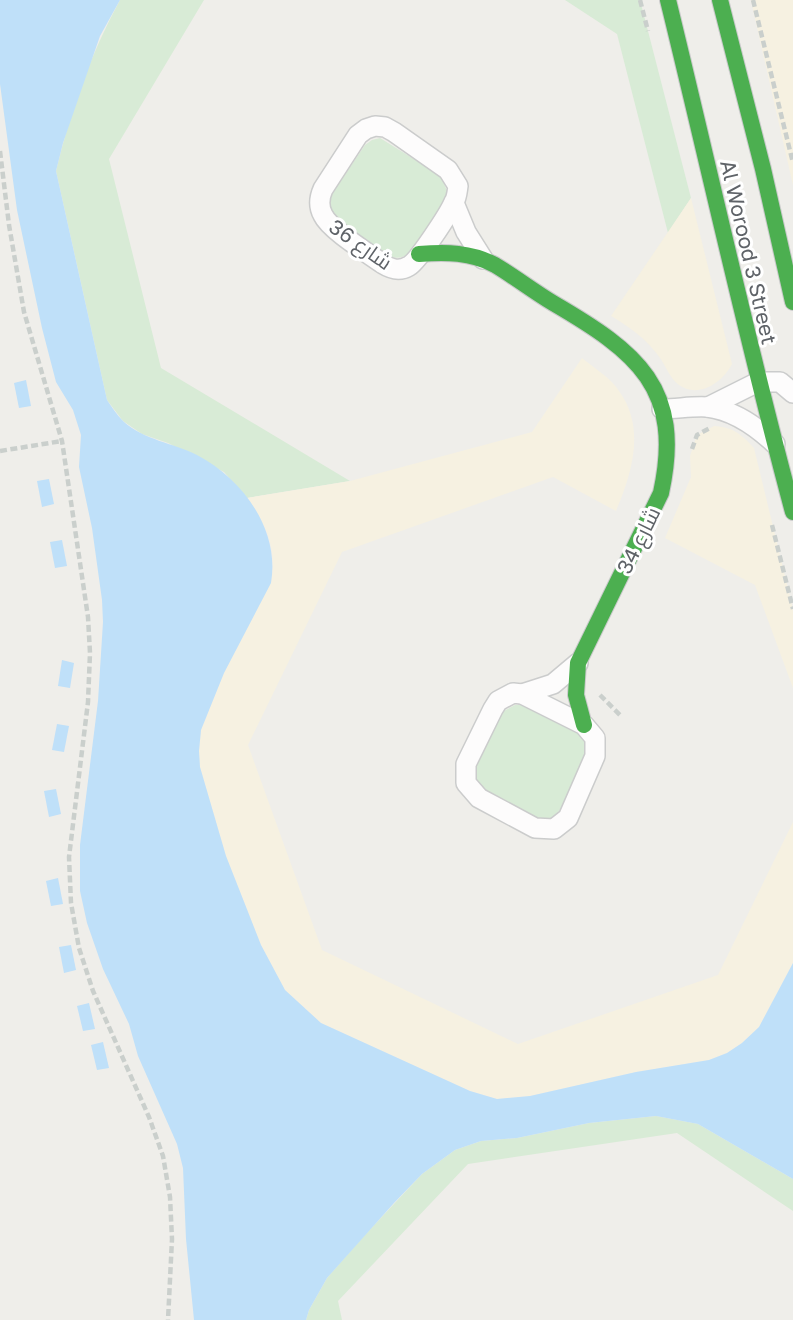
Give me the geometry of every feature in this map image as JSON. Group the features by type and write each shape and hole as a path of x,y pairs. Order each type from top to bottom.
{"street":[{"name":"Al Worood 3 Street","path":"668,0 741,299 758,382 793,512"},
{"name":"Al Worood 3 Street","path":"720,0 764,169 793,302"},
{"name":"شارع 36","path":"375,126 394,132 448,170 458,186 454,203 419,254 407,267 399,270 390,269 329,224 323,216 320,198 358,135 375,126"},
{"name":"شارع 36","path":"454,203 466,232 483,259"},
{"name":"شارع 36","path":"419,254 452,253 483,259 614,343 635,362 652,383 662,409"},
{"path":"708,407 758,382 780,382 793,393"},
{"path":"662,409 708,407 744,421 776,444"},
{"name":"شارع 34","path":"578,663 553,684 538,691 513,693 498,701 466,764 464,774 471,792 536,828 554,829 568,818 595,756 595,738 584,724 576,695 578,663 662,493 668,465 668,437 662,409"},
{"path":"522,694 584,724"}],"path":[{"path":"753,0 793,163"},
{"path":"0,151 9,226 24,312 62,440 78,533 90,653 88,702 69,857 71,903 79,948 93,991 149,1117 163,1157 170,1198 172,1239 168,1320"},
{"path":"690,456 697,435 714,426"},
{"path":"0,451 62,440"},
{"path":"770,516 793,609"},
{"path":"598,685 598,693 620,715"}],"green space":[{"path":"120,0 204,0 109,159 161,368 350,481 247,498 224,472 168,443 142,434 123,421 107,400 56,171 82,83"},
{"path":"565,0 640,0 691,198 668,233 617,34"},
{"path":"380,138 441,176 447,191 445,199 410,253 395,258 385,255 337,222 328,206 330,197 365,145"},
{"path":"515,705 523,705 581,734 585,743 584,762 575,783 559,811 546,820 535,820 473,785 473,767 500,713"},
{"path":"656,1116 698,1124 793,1179 793,1211 677,1133 468,1164 338,1301 342,1320 306,1320 327,1278 362,1238 422,1174 455,1150 481,1141 517,1138 589,1123"}],"sand":[{"path":"751,0 793,0 793,185 753,10"},
{"path":"691,198 732,364 717,382 694,390 679,385 647,343 611,316"},
{"path":"582,358 616,386 632,420 634,451 616,511 553,477 342,552 248,745 322,950 518,1044 718,975 793,822 793,963 759,1027 742,1043 709,1060 636,1072 530,1096 497,1099 470,1091 321,1023 285,990 261,945 226,856 200,767 201,730 224,673 271,582 273,558 269,538 247,498 350,481 532,432"},
{"path":"714,426 736,432 754,448 793,609 793,688 755,585 665,538 691,477 690,456 697,435"}],"water":[{"path":"0,0 120,0 100,36 56,171 107,400 121,419 131,427 149,437 197,455 229,478 255,508 270,544 271,583 224,673 201,730 199,751 200,767 226,856 261,945 285,990 321,1023 470,1091 497,1099 530,1096 636,1072 709,1060 727,1053 759,1027 793,963 793,1179 698,1124 656,1116 589,1123 517,1138 481,1141 455,1150 422,1174 327,1278 306,1320 194,1320 186,1239 183,1168 177,1144 138,1056 129,1024 103,969 87,923 80,891 80,845 98,701 102,600 92,528 79,467 81,435 73,410 56,382 17,210 0,84"},
{"path":"26,380 31,406 19,408 14,383"},
{"path":"49,479 54,504 42,507 37,481"},
{"path":"62,540 67,566 55,568 50,542"},
{"path":"62,660 74,663 70,688 58,686"},
{"path":"57,724 69,726 64,752 52,750"},
{"path":"56,789 61,814 49,817 44,791"},
{"path":"58,878 63,904 51,906 46,881"},
{"path":"71,945 76,970 64,973 59,947"},
{"path":"89,1003 95,1029 83,1031 77,1006"},
{"path":"103,1042 109,1068 97,1070 91,1045"}],"traffic: fast":[{"path":"668,0 793,512"},
{"path":"720,0 793,302"},
{"path":"419,254 458,254 495,265 609,339 630,357 647,377 659,400 666,426 666,457 661,493 578,663 576,695 584,725"}]}
